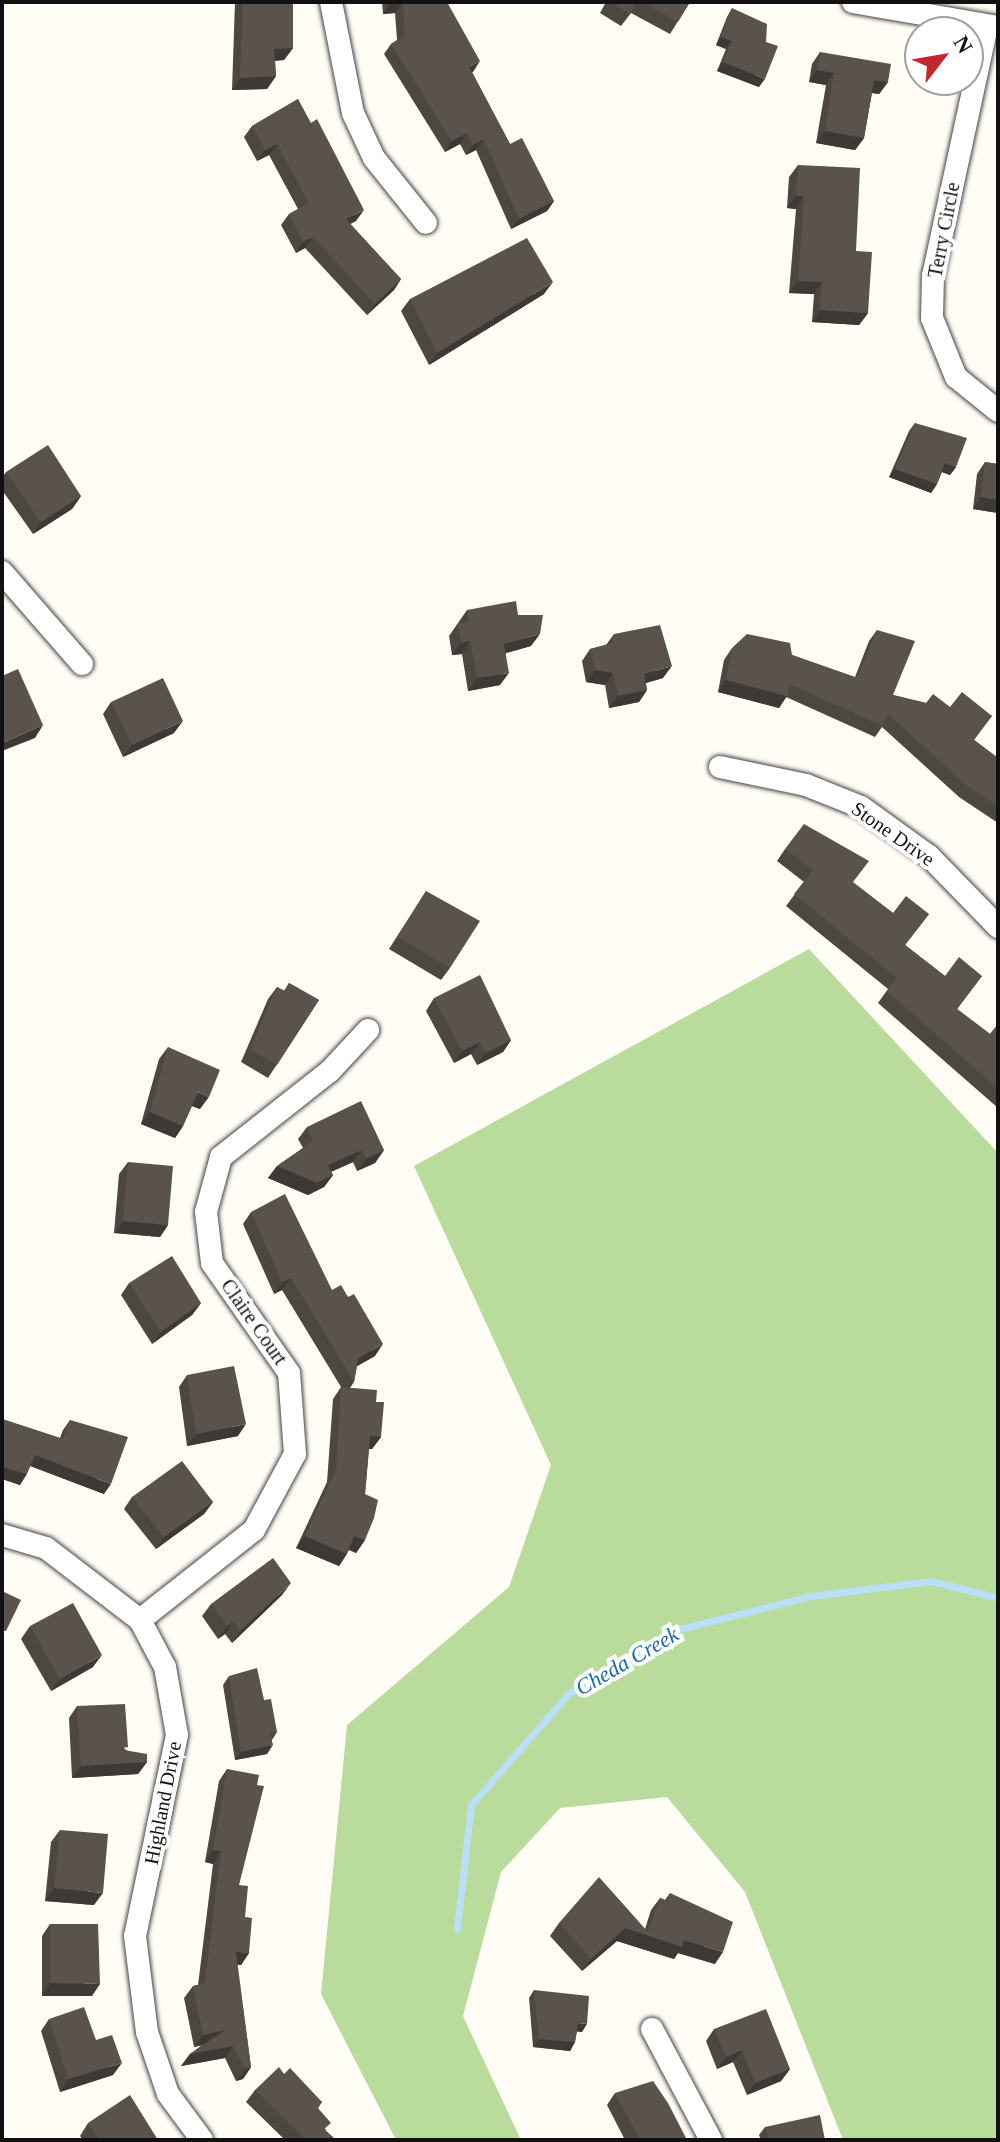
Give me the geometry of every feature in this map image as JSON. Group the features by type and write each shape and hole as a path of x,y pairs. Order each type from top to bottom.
{"street":[{"path":"331,2 353,113 374,158 426,223"},
{"path":"853,2 992,27"},
{"name":"Terry Circle","path":"992,27 933,276 932,318 956,377 998,411"},
{"path":"2,572 82,664"},
{"name":"Stone Drive","path":"720,767 806,785 861,807 929,856 998,927"},
{"name":"Claire Court","path":"140,1620 254,1530 295,1454 289,1373 212,1263 206,1212 221,1157 330,1071 368,1030"},
{"name":"Highland Drive","path":"2,1535 46,1548 140,1620 165,1667 177,1735 135,1936 142,1991 168,2094 202,2140"},
{"path":"652,2029 711,2140"}],"green space":[{"path":"809,949 998,1153 998,2140 843,2140 745,1892 667,1797 560,1808 501,1872 463,2016 521,2140 396,2140 321,1994 347,1725 509,1587 551,1465 414,1166"}],"building":[{"path":"243,2 293,2 293,48 274,49 276,76 240,78"},
{"path":"403,2 447,2 480,61 469,67 510,144 522,138 554,201 519,219 484,139 473,145 467,133 452,141 391,44 405,36"},
{"path":"610,2 637,2 630,14"},
{"path":"642,2 690,2 678,22"},
{"path":"732,8 767,24 766,42 778,46 765,79 723,62 732,41 721,37"},
{"path":"820,52 891,64 888,82 874,80 864,138 825,131 834,73 817,70"},
{"path":"298,99 311,123 317,119 364,210 346,219 401,279 375,304 313,237 303,242 289,214 309,203 277,144 265,150 252,126"},
{"path":"798,165 860,168 856,251 872,252 868,313 820,310 822,282 798,281 804,196 796,196"},
{"path":"527,238 553,282 437,353 410,299"},
{"path":"915,423 967,438 956,467 945,463 937,484 895,469"},
{"path":"48,445 81,496 41,522 6,472"},
{"path":"985,462 998,464 998,500 981,497"},
{"path":"516,601 518,615 543,615 540,634 504,644 509,673 477,678 470,641 461,643 458,624 469,622 467,610"},
{"path":"660,625 672,666 644,674 647,690 618,696 613,673 595,670 590,649 612,643 614,634"},
{"path":"877,630 915,641 893,695 926,703 933,694 950,707 962,692 992,716 973,739 998,758 998,806 967,786 888,714 883,726 789,684 787,696 726,680 732,648 747,634 790,643 792,655 857,678"},
{"path":"18,669 43,725 2,743 2,676"},
{"path":"163,678 183,721 132,745 111,702"},
{"path":"804,824 869,861 853,882 893,913 906,896 929,914 905,945 945,976 959,957 982,976 957,1009 990,1034 998,1024 998,1089 887,991 897,978 794,894 813,870 785,849"},
{"path":"426,891 480,921 450,968 398,937"},
{"path":"480,975 511,1040 486,1053 480,1042 462,1051 434,998"},
{"path":"289,983 319,1000 277,1065 250,1049 277,987 285,991"},
{"path":"168,1047 220,1070 209,1097 198,1092 183,1126 150,1112"},
{"path":"361,1101 384,1150 366,1159 362,1150 328,1165 333,1175 317,1183 277,1166 313,1141 307,1127"},
{"path":"128,1162 173,1166 168,1225 123,1221"},
{"path":"285,1194 332,1290 341,1285 348,1297 354,1294 383,1344 358,1358 354,1382 291,1278 282,1282 251,1212"},
{"path":"172,1256 201,1303 161,1332 129,1283"},
{"path":"234,1366 246,1424 196,1434 187,1375"},
{"path":"341,1387 377,1390 376,1402 384,1402 381,1437 370,1436 365,1494 378,1500 374,1518 365,1540 354,1536 347,1554 305,1536 336,1470"},
{"path":"2,1419 63,1439 70,1420 128,1437 111,1484 35,1455 27,1474 2,1467"},
{"path":"182,1461 213,1502 164,1537 132,1497"},
{"path":"273,1558 291,1583 240,1631 234,1621 227,1626 211,1604"},
{"path":"2,1591 21,1600 6,1631 2,1630"},
{"path":"73,1603 102,1655 60,1679 30,1626"},
{"path":"257,1668 264,1700 271,1699 277,1732 270,1733 273,1745 241,1752 229,1676"},
{"path":"125,1704 128,1747 118,1749 147,1754 147,1762 81,1766 77,1706"},
{"path":"227,1769 259,1775 257,1785 264,1786 239,1885 248,1886 245,1917 252,1918 249,1953 236,1952 251,2067 245,2069 233,2046 190,2054 225,2030 203,2035 193,1986 205,1983 221,1851 213,1850"},
{"path":"60,1830 108,1834 103,1893 54,1888"},
{"path":"599,1877 648,1932 660,1898 668,1901 670,1893 733,1922 723,1952 684,1940 682,1947 625,1928 591,1959 559,1923"},
{"path":"50,1924 98,1924 100,1984 50,1983"},
{"path":"534,1990 589,1996 587,2024 578,2023 575,2042 539,2039"},
{"path":"84,2007 96,2040 112,2035 122,2063 68,2079 49,2019"},
{"path":"766,2009 790,2069 755,2083 742,2050 726,2057 714,2029"},
{"path":"279,2067 284,2074 290,2068 322,2102 317,2107 331,2123 324,2129 336,2140 306,2140 255,2090"},
{"path":"653,2081 687,2140 640,2140 615,2093"},
{"path":"130,2095 158,2140 99,2140 88,2123"},
{"path":"820,2115 825,2140 769,2140 765,2127"}],"waterway":[{"name":"Cheda Creek","path":"457,1929 471,1805 569,1693 673,1631 810,1596 931,1581 998,1598"}]}
